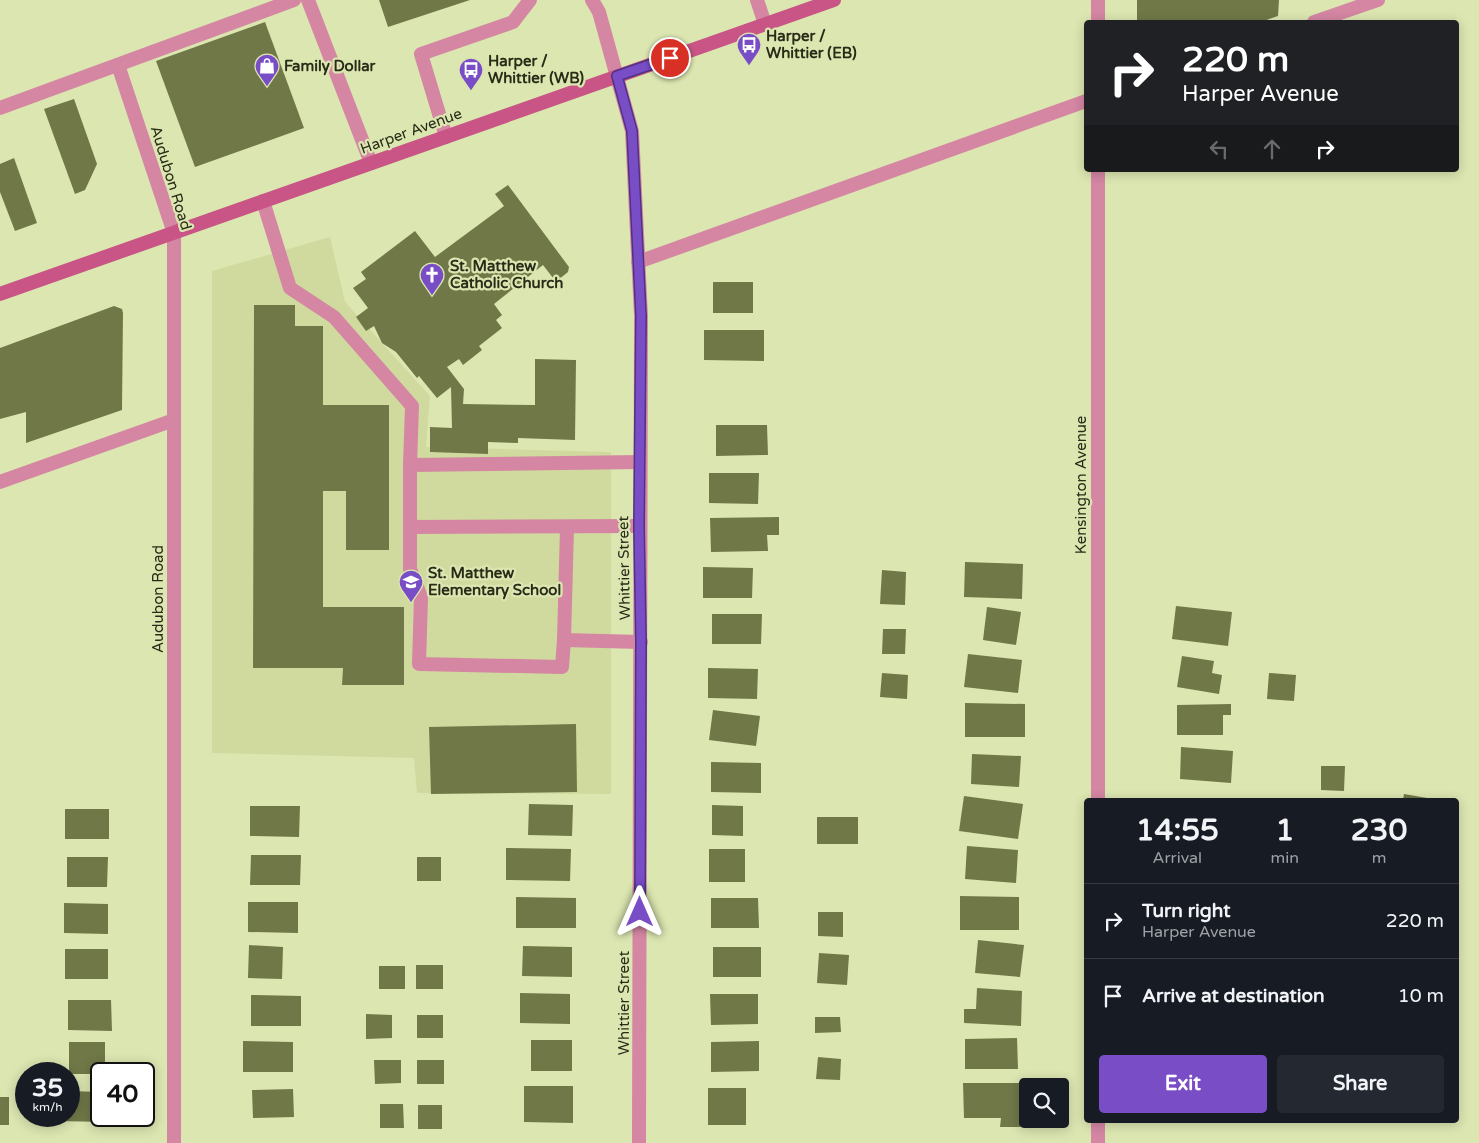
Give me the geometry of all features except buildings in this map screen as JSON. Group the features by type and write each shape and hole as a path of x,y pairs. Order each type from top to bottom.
{"main road":[{"name":"Harper Avenue","path":"0,294 834,0"}],"street":[{"path":"0,108 294,0"},
{"path":"308,0 372,163"},
{"path":"446,137 421,54 513,22 530,0"},
{"name":"Whittier Street","path":"592,0 599,12 632,131 641,316 639,526 641,642 640,1143"},
{"path":"757,0 765,24"},
{"path":"1098,0 1098,20"},
{"path":"1320,20 1378,0"},
{"name":"Audubon Road","path":"118,65 174,233 174,1143"},
{"path":"638,262 1084,102"},
{"name":"Kensington Avenue","path":"1098,172 1098,798"},
{"path":"263,201 290,288 334,317 412,406 410,569 421,596 420,664 562,667 567,528"},
{"path":"0,482 174,420"},
{"path":"410,465 640,462"},
{"path":"410,527 567,528 639,526"},
{"path":"564,640 641,642"},
{"path":"1098,1123 1098,1143"}],"shaded area":[{"name":"St. Matthew Elementary School","path":"330,237 345,302 430,396 426,447 611,452 611,794 417,793 414,758 212,753 212,271"}],"place":[{"name":"Harper / Whittier (EB)","path":"749,66"},
{"name":"Family Dollar","path":"267,87"},
{"name":"Harper / Whittier (WB)","path":"471,91"},
{"name":"St. Matthew Catholic Church","path":"432,296"},
{"name":"St. Matthew Elementary School","path":"411,603"}],"route":[{"path":"640,912 641,642 639,526 641,316 632,131 617,76 670,58"}]}
